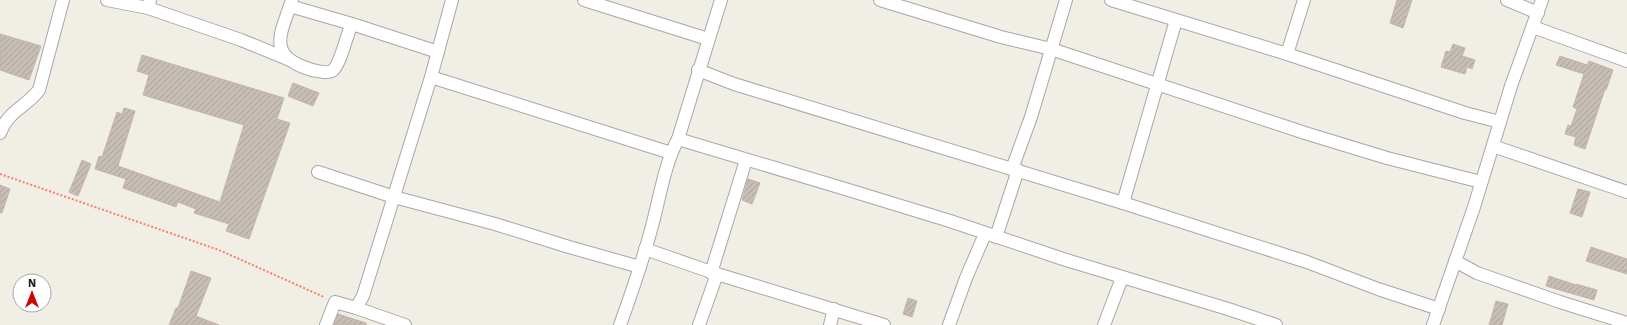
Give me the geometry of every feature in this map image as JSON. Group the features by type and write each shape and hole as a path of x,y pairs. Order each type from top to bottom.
{"street":[{"path":"0,133 8,118 32,98 39,90 63,0"},
{"path":"107,0 149,4 317,71 330,72 337,65 347,33 352,24"},
{"path":"356,308 363,296 394,197 431,77 452,0"},
{"path":"584,0 708,39"},
{"path":"620,325 640,267 671,153 678,139 698,70 721,0"},
{"path":"880,0 1001,37 1052,49 1312,136 1387,158 1481,182"},
{"path":"949,325 966,278 991,236 1015,169 1066,0"},
{"path":"1111,0 1287,54 1436,104 1500,122"},
{"path":"1287,54 1304,0"},
{"path":"1508,0 1538,13"},
{"path":"1433,325 1456,261 1511,86 1542,0"},
{"path":"290,61 282,50 280,37 282,26 291,3 438,52"},
{"path":"1123,203 1176,20"},
{"path":"1533,27 1627,61"},
{"path":"698,70 756,91 1015,169 1307,262 1378,289 1438,309"},
{"path":"431,77 671,153"},
{"path":"678,139 842,188 1122,278 1228,309 1276,325"},
{"path":"1493,146 1627,192"},
{"path":"699,325 746,160"},
{"path":"318,172 394,197 495,224 640,267"},
{"path":"645,249 714,274 884,325"},
{"path":"1456,261 1477,273 1560,302 1627,323"},
{"path":"1104,325 1122,278"},
{"path":"326,325 334,302 405,325"},
{"path":"830,325 834,309"}],"path":[{"path":"0,174 219,250 334,302"}],"building":[{"path":"1397,0 1412,0 1403,28 1390,23"},
{"path":"0,34 41,46 29,80 0,70"},
{"path":"1453,44 1465,48 1462,56 1475,60 1472,69 1467,67 1465,74 1441,67 1446,51 1450,52"},
{"path":"142,55 284,98 277,119 290,123 249,239 226,231 229,224 194,213 196,209 178,202 176,207 123,188 126,179 95,169 99,156 102,157 117,112 122,114 124,108 135,111 118,166 220,202 244,125 143,95 149,75 137,71"},
{"path":"1560,56 1587,65 1589,61 1613,70 1585,149 1574,145 1576,137 1565,134 1568,125 1571,126 1577,109 1573,107 1584,74 1556,65"},
{"path":"293,83 319,93 313,106 288,96"},
{"path":"82,160 91,164 78,196 69,192"},
{"path":"748,179 760,183 752,204 742,200"},
{"path":"0,185 10,189 2,213 0,213"},
{"path":"1578,189 1590,192 1582,217 1570,213"},
{"path":"1591,247 1627,259 1627,274 1586,261"},
{"path":"191,271 211,278 196,316 219,325 169,325 176,308 178,308"},
{"path":"1549,276 1597,290 1594,300 1546,286"},
{"path":"908,298 917,301 912,317 903,314"},
{"path":"1496,301 1508,304 1502,325 1489,325"},
{"path":"338,314 366,323 366,325 334,325"}]}
